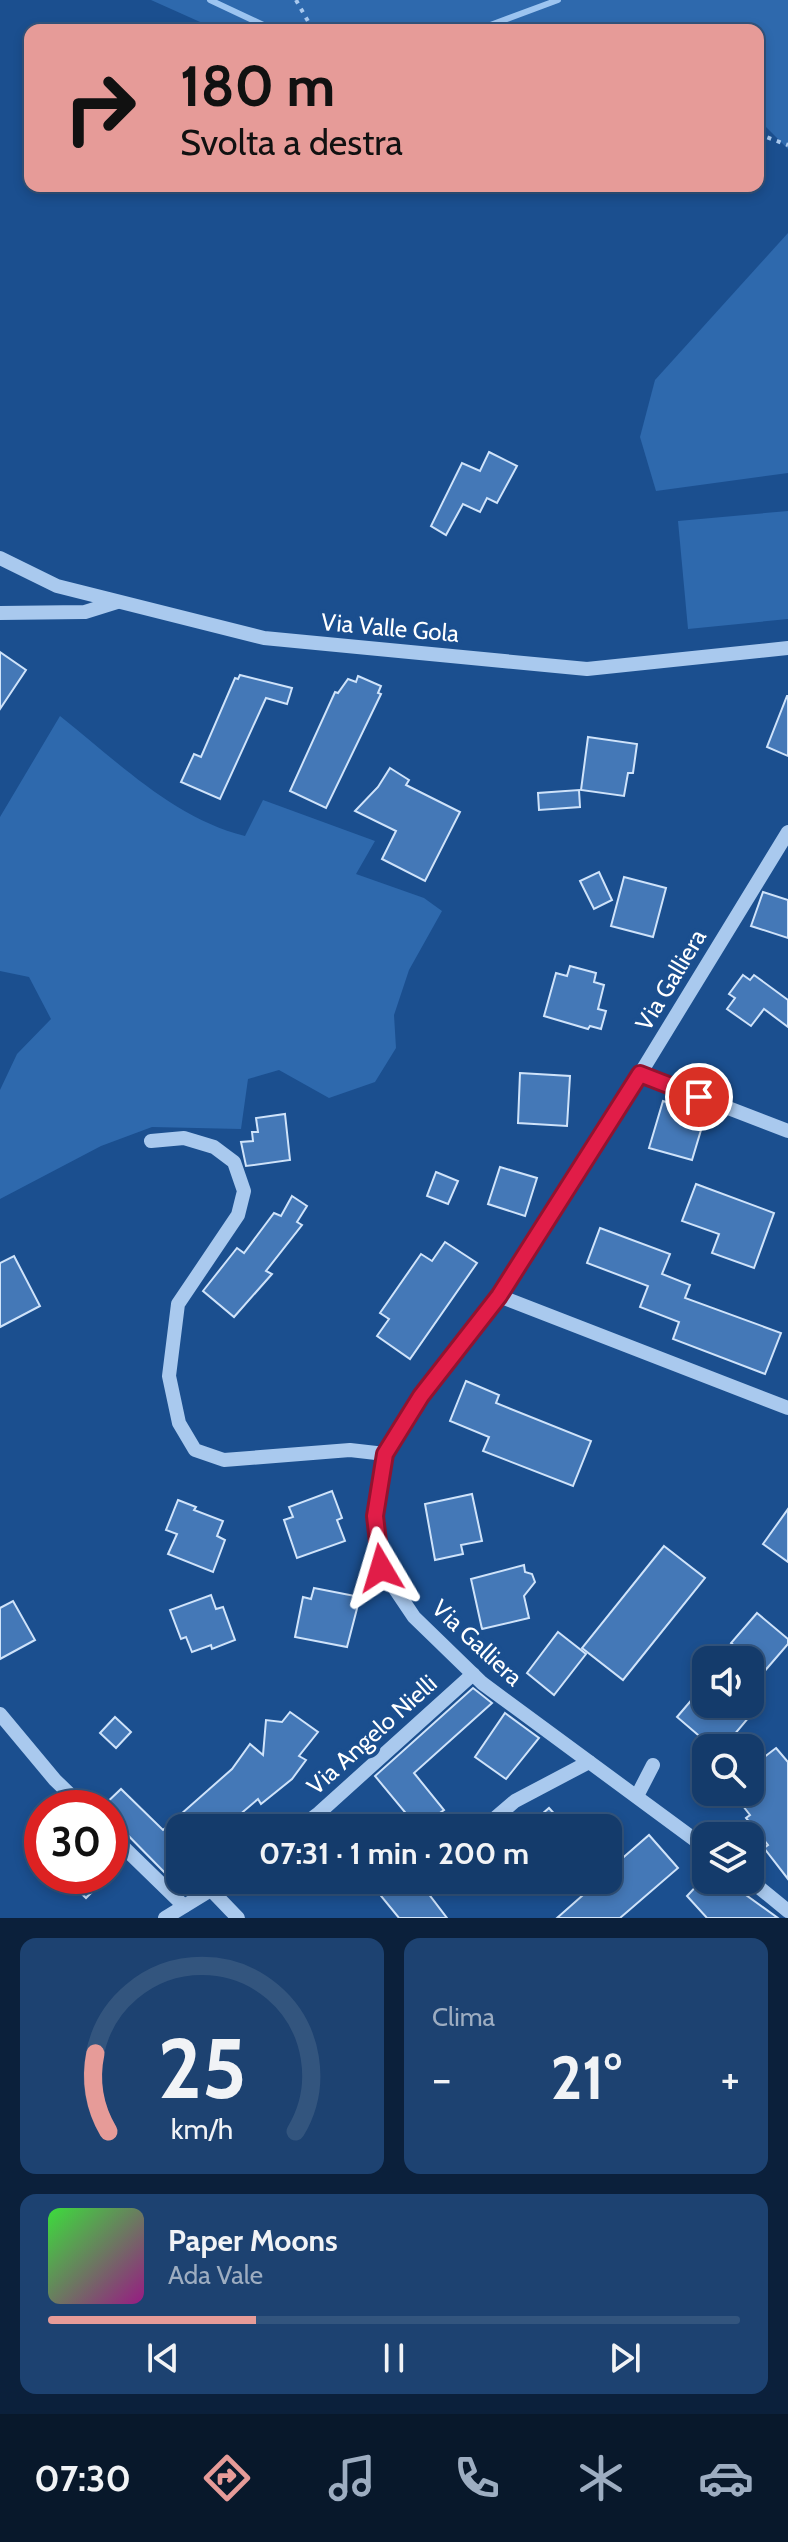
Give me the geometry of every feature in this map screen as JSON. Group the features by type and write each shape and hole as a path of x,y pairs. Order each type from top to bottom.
{"street":[{"name":"Via Valle Gola","path":"0,558 57,586 264,638 587,669 788,648"},
{"path":"0,613 85,612 118,601"},
{"name":"Via Galliera","path":"692,1837 473,1674 414,1617 381,1568 375,1516 385,1454 421,1396 499,1296 782,850 788,832"},
{"path":"640,1074 788,1131"},
{"path":"151,1141 184,1138 214,1147 234,1162 244,1191 238,1215 178,1304 169,1376 179,1423 195,1450 224,1460 350,1450 385,1454"},
{"path":"499,1296 788,1408"},
{"name":"Via Angelo Nielli","path":"318,1814 473,1674"},
{"path":"0,1714 65,1790"},
{"path":"500,1814 515,1801 589,1762"},
{"path":"637,1796 653,1765"},
{"path":"128,1852 184,1906"},
{"path":"764,1891 788,1911"},
{"path":"165,1918 204,1894"},
{"path":"215,1894 238,1918"}],"path":[{"path":"296,0 310,24"},
{"path":"764,136 788,145"}],"shaded area":[{"path":"151,0 788,0 788,149 764,125 764,24 205,24"},
{"path":"788,233 788,473 656,491 640,437 655,380"},
{"path":"788,511 788,619 688,629 678,521"},
{"path":"60,716 147,786 219,828 245,836 263,800 375,841 356,874 424,898 442,911 409,970 394,1015 396,1048 375,1082 329,1098 279,1070 248,1079 241,1129 152,1127 101,1146 0,1199 0,1090 17,1054 51,1019 29,977 0,971 0,817"}],"building":[{"path":"489,452 517,466 497,503 487,498 480,512 463,504 446,535 431,526 462,463 480,471"},
{"path":"0,652 26,670 0,709"},
{"path":"240,675 292,688 287,704 266,698 220,799 181,782 194,754 201,757 235,678 238,679"},
{"path":"358,676 381,686 378,693 381,694 326,808 290,791 335,692 338,693 348,679 356,682"},
{"path":"788,696 788,756 767,747"},
{"path":"588,737 637,744 633,773 628,773 624,796 581,790"},
{"path":"390,768 409,780 406,785 460,812 425,881 382,859 396,831 355,811 378,787"},
{"path":"579,790 580,807 539,810 538,793"},
{"path":"599,872 612,900 594,909 580,881"},
{"path":"624,877 666,888 653,937 611,926"},
{"path":"763,892 788,900 788,938 751,926"},
{"path":"570,966 596,973 594,982 604,985 598,1009 606,1011 601,1029 590,1026 588,1029 544,1016 556,973 567,976"},
{"path":"743,975 750,980 754,975 788,1000 788,1027 764,1009 751,1026 727,1009 735,998 729,994"},
{"path":"520,1073 570,1076 567,1126 518,1123"},
{"path":"681,1100 707,1110 692,1160 649,1148 663,1101 679,1106"},
{"path":"285,1114 290,1160 246,1166 241,1142 253,1141 252,1132 258,1132 256,1118"},
{"path":"500,1167 537,1178 525,1216 488,1204"},
{"path":"436,1172 458,1181 448,1204 427,1196"},
{"path":"696,1184 774,1213 754,1268 712,1253 719,1234 682,1221"},
{"path":"292,1196 307,1206 297,1222 302,1225 266,1271 272,1274 234,1317 203,1291 237,1248 244,1253 274,1213 281,1216"},
{"path":"600,1228 670,1254 662,1274 690,1285 685,1298 781,1333 765,1374 673,1339 679,1322 640,1307 648,1286 587,1263"},
{"path":"445,1242 477,1263 410,1359 377,1336 389,1319 380,1313 421,1254 432,1261"},
{"path":"14,1256 40,1306 0,1327 0,1263"},
{"path":"466,1381 499,1395 496,1403 591,1441 573,1486 483,1451 489,1437 450,1421"},
{"path":"332,1491 342,1518 337,1520 345,1541 297,1558 284,1520 293,1517 289,1507"},
{"path":"472,1494 482,1541 461,1545 463,1554 435,1560 425,1504"},
{"path":"178,1500 223,1521 217,1536 225,1540 213,1572 168,1554 177,1534 166,1530"},
{"path":"788,1509 788,1562 763,1544"},
{"path":"664,1546 705,1578 623,1680 582,1648"},
{"path":"524,1565 525,1572 532,1574 535,1582 524,1596 529,1618 482,1629 471,1579"},
{"path":"314,1588 360,1597 347,1647 295,1637 303,1597 311,1599"},
{"path":"211,1595 216,1609 223,1607 235,1640 212,1649 211,1645 192,1652 186,1637 181,1639 170,1610"},
{"path":"13,1601 35,1640 0,1659 0,1608"},
{"path":"757,1613 788,1639 788,1644 764,1672 764,1646 735,1646 731,1643"},
{"path":"558,1632 586,1654 554,1695 527,1673"},
{"path":"473,1688 492,1703 414,1773 444,1810 438,1814 406,1814 375,1776"},
{"path":"692,1699 692,1718 748,1718 735,1734 697,1734 677,1717"},
{"path":"290,1712 318,1732 299,1756 306,1760 292,1779 261,1804 258,1799 240,1814 181,1814 232,1769 250,1744 263,1755 266,1720 282,1722"},
{"path":"505,1713 539,1738 506,1779 475,1757"},
{"path":"115,1717 131,1732 116,1748 100,1733"},
{"path":"776,1748 788,1762 788,1879 764,1848 768,1845 764,1840 764,1822 749,1822 746,1818 750,1815 743,1806 764,1806 764,1757"},
{"path":"128,1796 163,1830 166,1827 166,1874 128,1835"},
{"path":"649,1835 678,1868 620,1918 557,1918 584,1894 622,1894 622,1859"},
{"path":"692,1891 692,1894 745,1894 778,1918 707,1918 687,1896"},
{"path":"429,1894 447,1918 399,1918 381,1896"}],"waterway":[{"path":"210,0 261,24"},
{"path":"493,24 558,0"}],"route":[{"path":"381,1568 375,1516 385,1454 421,1396 499,1296 640,1074 699,1097"}]}
